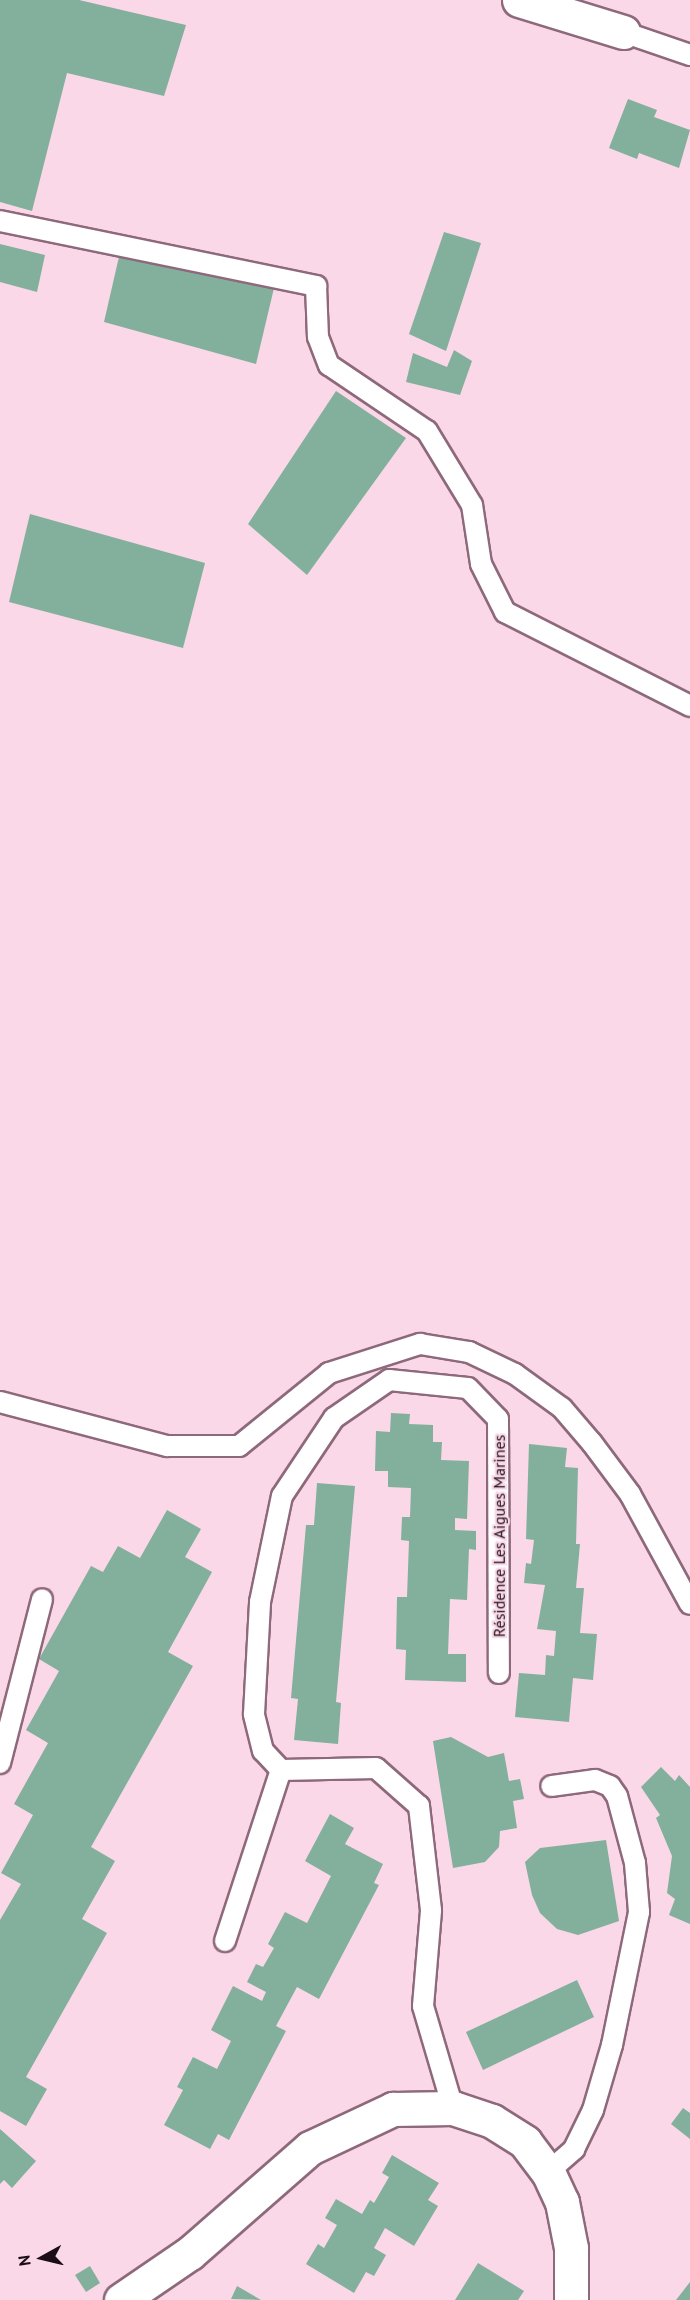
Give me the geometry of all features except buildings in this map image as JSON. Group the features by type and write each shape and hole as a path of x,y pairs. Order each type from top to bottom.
{"street":[{"path":"519,0 623,32"},
{"path":"121,2300 190,2253 310,2148 393,2109 453,2108 492,2121 525,2142 548,2172 562,2202 571,2248 571,2300"}],"lane":[{"path":"623,32 690,55"},
{"path":"0,221 316,286 318,337 328,365 427,431 472,505 481,564 505,612 690,706"},
{"path":"0,1402 167,1446 240,1446 329,1373 420,1344 469,1352 515,1374 562,1408 592,1443 630,1494 690,1604"},
{"name":"Résidence Les Aigues Marines","path":"281,1770 263,1750 254,1714 260,1602 282,1496 334,1418 389,1380 468,1388 498,1419 499,1672"},
{"path":"0,1762 42,1599"},
{"path":"225,1941 281,1770 376,1768 419,1806 431,1910 423,2006 453,2108"},
{"path":"548,2172 574,2149 593,2110 612,2045 639,1912 635,1863 614,1791 596,1780 551,1786"}]}
